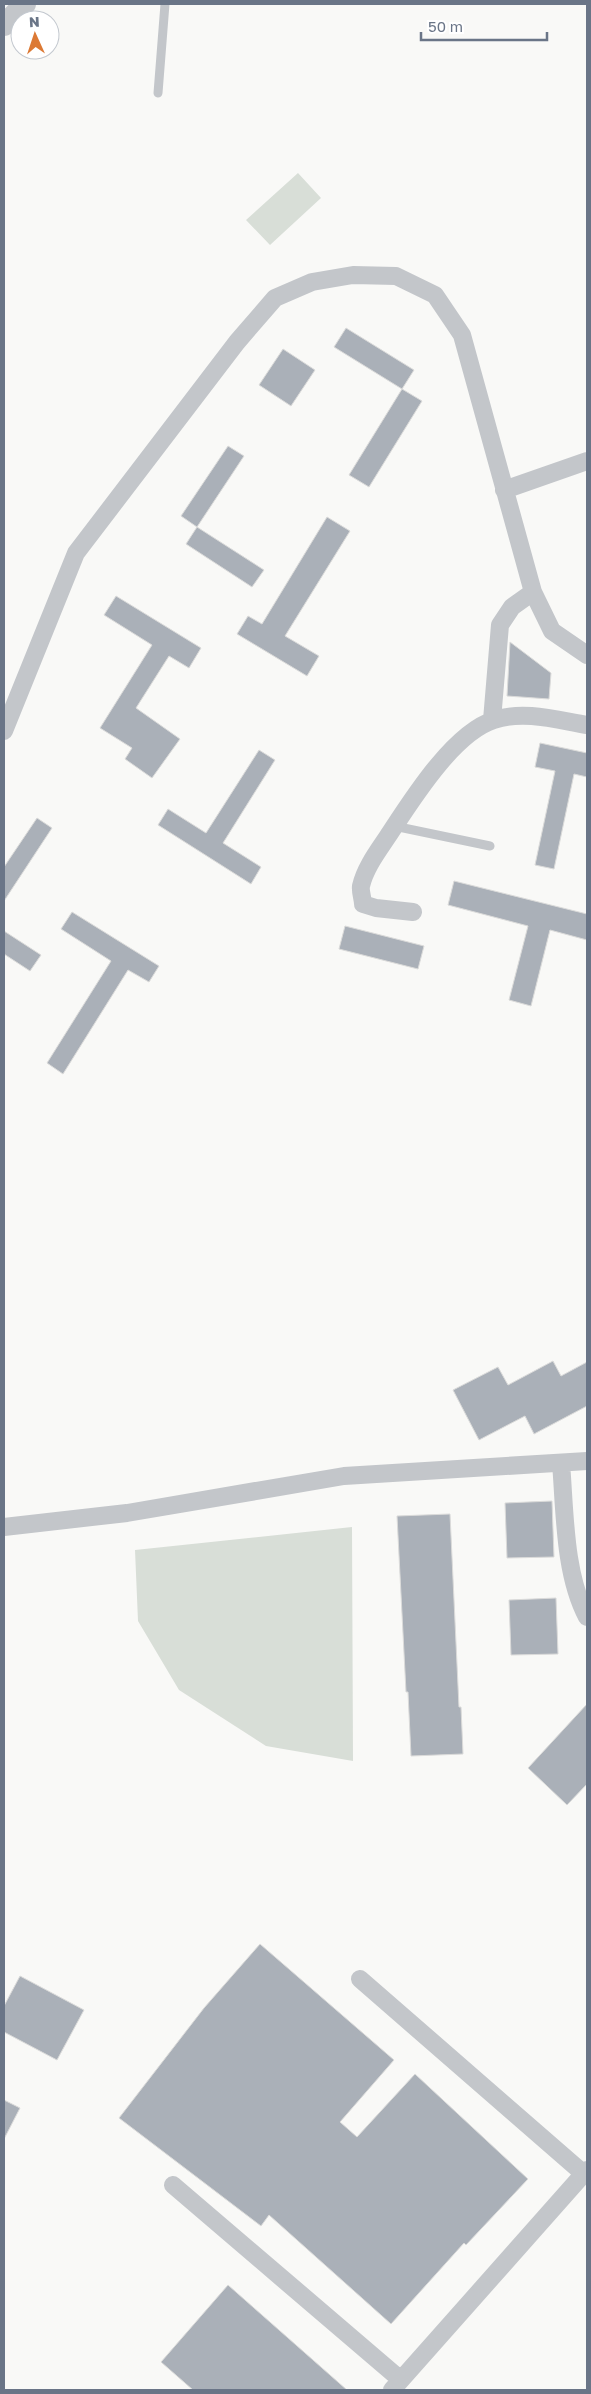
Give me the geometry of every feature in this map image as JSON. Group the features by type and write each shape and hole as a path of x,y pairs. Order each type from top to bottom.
{"street":[{"path":"4,25 25,4"},
{"path":"4,731 76,553 237,342 275,298 312,282 353,275 396,276 435,295 462,335 533,592 552,631 587,655"},
{"path":"504,490 587,461"},
{"path":"492,720 500,625 512,607 533,592"},
{"path":"413,912 376,908 363,904 360,887 371,862 418,789 454,748 472,731 492,720 516,715 539,716 587,725"},
{"path":"4,1527 127,1512 344,1476 587,1460"},
{"path":"561,1462 567,1540 580,1603 587,1617"},
{"path":"173,2185 397,2385 585,2172 360,1979"}],"lane":[{"path":"158,93 165,4"},
{"path":"394,826 490,846"}],"shaded area":[{"path":"298,173 321,198 270,245 246,220"},
{"path":"352,1527 353,1761 266,1746 179,1690 138,1621 135,1550"}],"building":[{"path":"346,328 414,370 402,389 334,347"},
{"path":"283,349 315,370 291,406 259,385"},
{"path":"402,389 422,401 369,487 349,475"},
{"path":"228,446 244,456 197,527 181,516"},
{"path":"327,517 350,531 285,636 319,656 307,676 237,634 248,616 262,624"},
{"path":"197,527 264,570 252,587 186,544"},
{"path":"116,596 201,648 189,668 169,656 136,708 180,739 152,778 125,759 132,748 100,728 152,645 104,615"},
{"path":"510,642 551,673 549,699 507,696"},
{"path":"540,743 587,753 587,777 574,774 554,869 535,865 555,771 535,767"},
{"path":"259,750 275,760 223,843 261,867 251,884 158,825 168,809 206,833"},
{"path":"37,818 52,828 4,901 4,867"},
{"path":"454,881 587,914 587,940 550,930 531,1006 509,1000 528,926 448,905"},
{"path":"72,912 159,966 149,982 128,970 63,1074 47,1063 111,961 61,929"},
{"path":"345,926 424,946 418,969 339,949"},
{"path":"4,931 41,955 30,971 4,954"},
{"path":"553,1361 561,1376 587,1362 587,1406 534,1434 525,1416 479,1440 453,1390 498,1367 508,1385"},
{"path":"552,1501 554,1557 507,1558 505,1503"},
{"path":"450,1514 463,1754 411,1756 397,1516"},
{"path":"556,1598 558,1654 511,1655 509,1600"},
{"path":"587,1704 587,1784 567,1805 528,1768"},
{"path":"260,1944 394,2060 340,2122 357,2137 415,2074 528,2179 466,2245 464,2243 391,2324 269,2215 261,2226 119,2118 204,2008"},
{"path":"20,1976 84,2010 57,2060 4,2032 4,2006"},
{"path":"4,2100 20,2108 4,2139"},
{"path":"228,2285 347,2390 193,2390 161,2362"}]}
